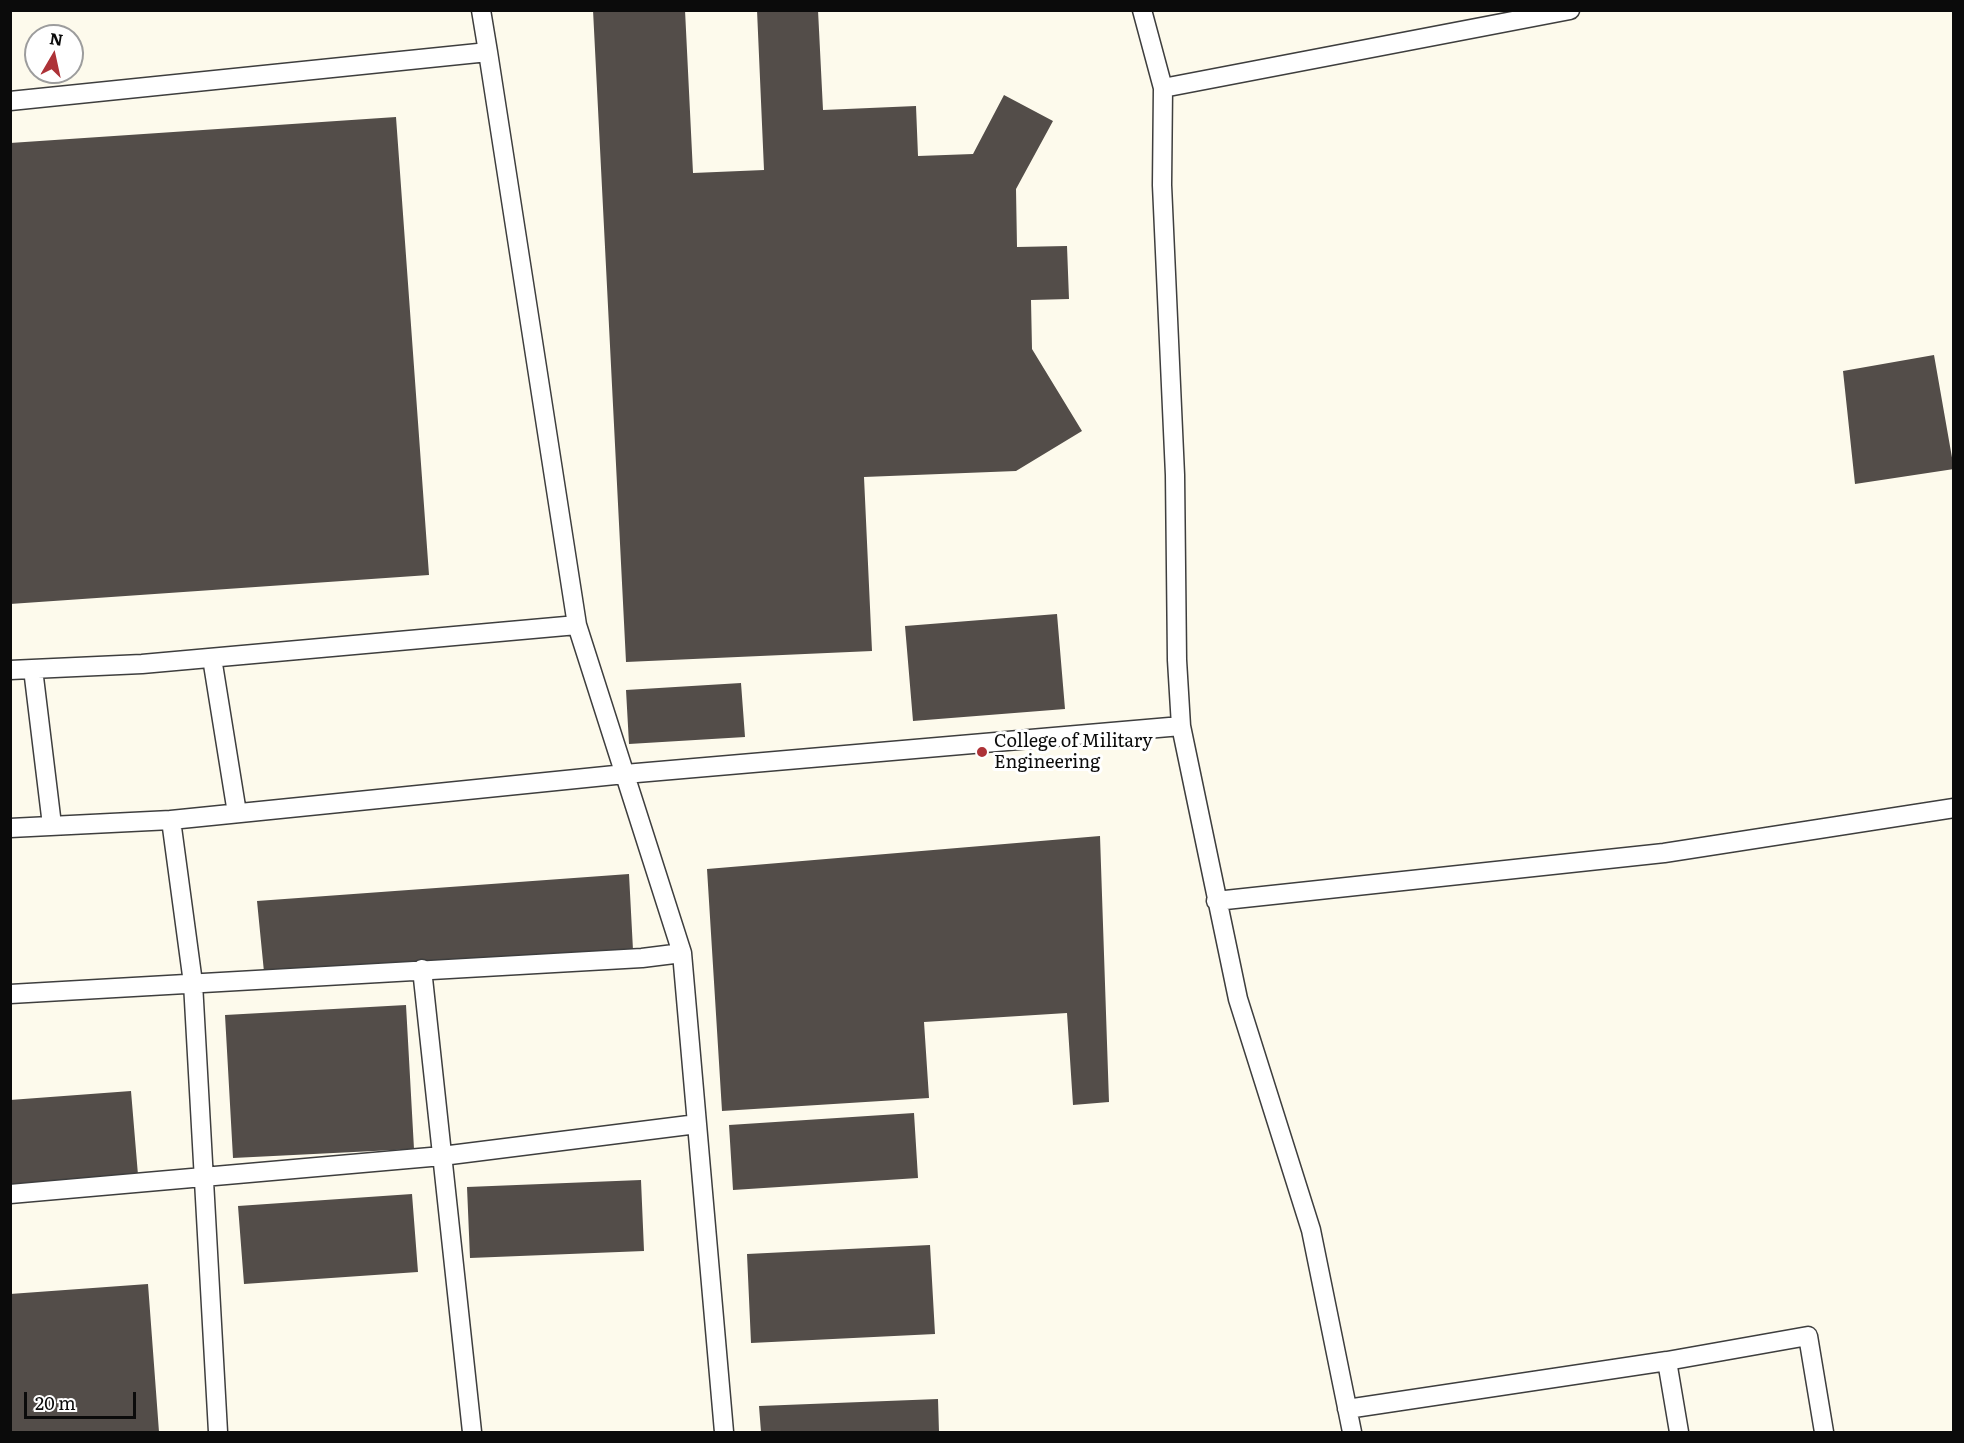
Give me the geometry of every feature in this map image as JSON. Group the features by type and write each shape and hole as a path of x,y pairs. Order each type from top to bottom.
{"lane":[{"path":"481,10 577,625 682,953 724,1432"},
{"path":"1142,10 1163,88 1162,185 1175,475 1177,660 1181,726 1238,999 1311,1230 1352,1432"},
{"path":"1163,88 1570,10"},
{"path":"10,101 488,52"},
{"path":"10,670 212,658 577,625"},
{"path":"212,658 237,813"},
{"path":"33,669 52,825"},
{"path":"10,828 171,820 625,774 1181,726"},
{"path":"1216,901 1664,853 1953,808"},
{"path":"171,820 193,983 218,1432"},
{"path":"10,994 193,983 263,982 422,969 642,958 682,953"},
{"path":"422,969 472,1432"},
{"path":"10,1194 442,1156 697,1124"},
{"path":"1347,1409 1667,1361 1808,1336 1824,1432"},
{"path":"1667,1361 1679,1432"}],"building":[{"path":"593,10 685,10 693,173 764,170 757,10 818,10 823,110 916,106 918,156 973,154 1004,95 1053,121 1016,189 1017,247 1067,246 1069,299 1031,300 1032,349 1082,431 1016,471 864,477 872,651 626,662"},
{"path":"396,117 429,575 10,604 10,143"},
{"path":"1934,355 1954,469 1855,484 1843,371"},
{"path":"1057,614 1065,709 913,721 905,626"},
{"path":"741,683 745,737 629,744 626,690"},
{"path":"1100,836 1109,1102 1073,1105 1067,1013 924,1022 929,1098 722,1111 707,869"},
{"path":"629,874 633,950 264,972 257,901"},
{"path":"406,1005 414,1149 233,1158 225,1015"},
{"path":"131,1091 138,1175 10,1185 10,1100"},
{"path":"914,1113 918,1178 733,1190 729,1125"},
{"path":"641,1180 644,1251 470,1258 467,1187"},
{"path":"412,1194 418,1272 244,1284 238,1206"},
{"path":"930,1245 935,1334 751,1343 747,1254"},
{"path":"148,1284 159,1432 10,1432 10,1294"},
{"path":"938,1399 939,1432 761,1432 759,1406"}],"place":[{"name":"College of Military Engineering","path":"982,752"}]}
